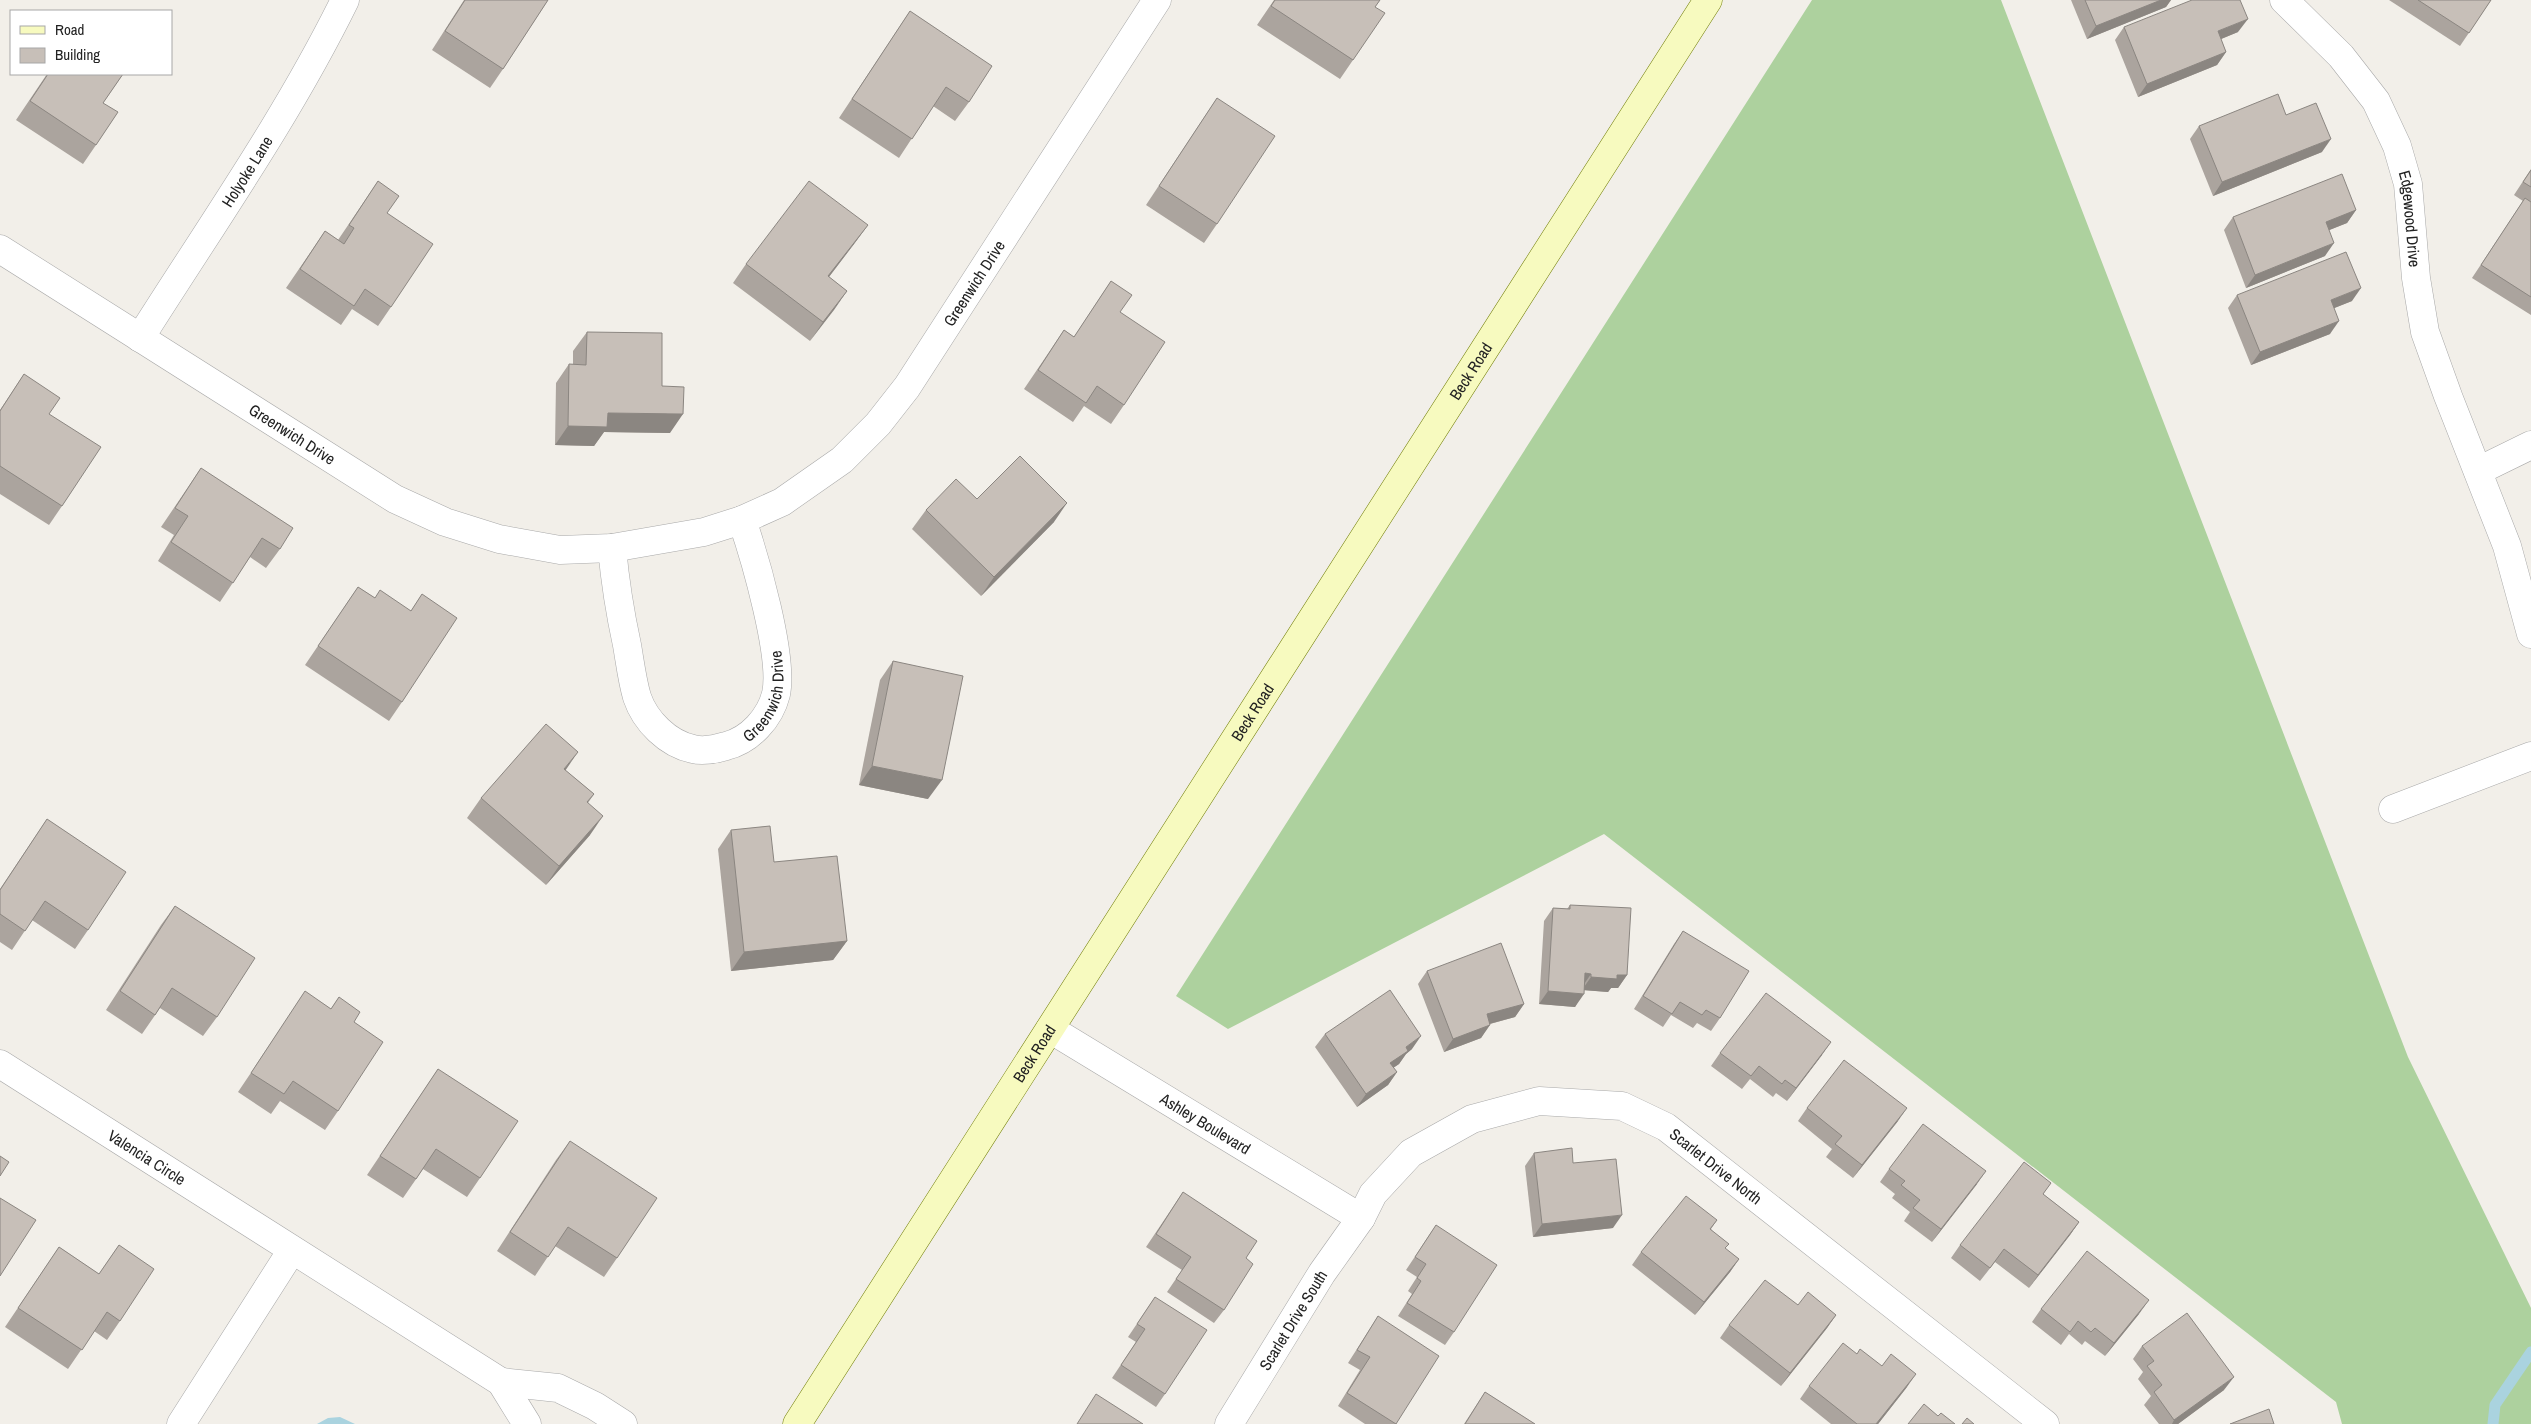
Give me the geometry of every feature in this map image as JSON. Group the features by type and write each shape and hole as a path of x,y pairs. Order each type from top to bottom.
{"main road":[{"name":"Beck Road","path":"797,1424 1708,0"}],"street":[{"name":"Holyoke Lane","path":"140,338 294,93 345,0"},
{"name":"Greenwich Drive","path":"0,249 395,499 445,522 499,540 560,550 612,548 704,532 742,520 782,502 842,460 878,424 936,345 1157,0"},
{"name":"Edgewood Drive","path":"2284,0 2341,56 2376,101 2397,146 2408,184 2416,278 2425,332 2507,546 2531,634"},
{"path":"2478,470 2531,445"},
{"name":"Greenwich Drive","path":"612,548 616,594 638,699 652,724 669,740 693,750 713,750 736,744 751,734 770,710 776,693 777,674 774,650 756,562 742,520"},
{"path":"2393,809 2531,756"},
{"name":"Ashley Boulevard","path":"1050,1029 1361,1218"},
{"name":"Valencia Circle","path":"0,1064 501,1382 527,1424"},
{"name":"Scarlet Drive North","path":"1361,1218 1373,1194 1410,1154 1472,1119 1539,1101 1622,1106 1666,1128 2045,1424"},
{"name":"Scarlet Drive South","path":"1229,1424 1322,1273 1361,1218"},
{"path":"181,1424 292,1250"},
{"name":"Valencia Circle","path":"501,1382 558,1388 595,1406 623,1424"}],"green space":[{"path":"1812,0 2001,0 2408,1057 2531,1308 2531,1424 2342,1424 2336,1402 1604,834 1228,1029 1176,996"}],"water":[{"path":"340,1417 355,1424 317,1424 328,1418"}],"building":[{"path":"465,0 548,0 503,69 445,31"},
{"path":"1275,0 1380,0 1375,7 1385,13 1353,60 1271,6"},
{"path":"2085,0 2161,0 2096,26"},
{"path":"2192,0 2240,0 2248,19 2218,31 2226,52 2147,84 2124,27"},
{"path":"2418,0 2491,0 2469,33"},
{"path":"910,11 992,66 969,102 946,87 912,139 852,99"},
{"path":"47,75 122,75 103,103 118,112 96,145 30,101"},
{"path":"2278,94 2286,115 2316,103 2331,139 2222,182 2199,126"},
{"path":"1217,98 1275,136 1217,224 1159,186"},
{"path":"2531,170 2531,187 2523,182"},
{"path":"2342,174 2356,210 2326,222 2334,243 2255,275 2233,217"},
{"path":"378,181 399,196 387,213 433,244 391,307 365,289 354,306 300,269 325,231 344,244 354,228 349,225"},
{"path":"809,181 868,225 828,276 847,291 823,322 746,264"},
{"path":"2525,198 2531,202 2531,297 2481,265"},
{"path":"2346,252 2361,288 2331,300 2339,321 2260,352 2237,295"},
{"path":"1111,281 1132,295 1120,312 1165,342 1124,405 1097,386 1086,403 1038,370 1064,330 1074,337"},
{"path":"587,332 662,333 662,386 684,387 683,414 608,413 607,427 568,426 569,364 586,365"},
{"path":"24,374 60,398 49,414 101,447 62,506 0,466 0,411"},
{"path":"1020,456 1067,503 994,577 926,510 956,479 977,499"},
{"path":"201,468 293,528 280,549 262,538 233,583 171,542 188,516 175,508"},
{"path":"358,587 375,598 380,590 411,611 422,594 457,618 402,702 318,646"},
{"path":"893,661 963,676 942,780 872,766"},
{"path":"546,724 578,752 564,769 594,794 587,802 603,816 559,866 481,798"},
{"path":"47,819 126,872 88,930 45,901 25,931 0,914 0,890"},
{"path":"770,826 774,862 837,856 847,941 744,952 731,830"},
{"path":"1570,905 1631,908 1627,975 1617,975 1617,979 1591,977 1591,974 1585,973 1584,994 1548,991 1553,908 1570,909"},
{"path":"175,906 255,958 217,1017 172,988 155,1015 120,991"},
{"path":"1683,931 1749,971 1720,1018 1706,1010 1702,1015 1680,1002 1672,1014 1643,996"},
{"path":"1501,943 1524,1004 1487,1014 1490,1025 1453,1039 1427,971"},
{"path":"1390,990 1421,1036 1406,1047 1408,1051 1390,1063 1397,1072 1366,1094 1325,1034"},
{"path":"305,991 331,1009 339,997 360,1012 354,1022 383,1042 338,1111 293,1081 284,1094 251,1073"},
{"path":"1766,993 1831,1042 1796,1088 1785,1080 1782,1084 1759,1066 1751,1076 1720,1053"},
{"path":"1844,1060 1907,1108 1862,1165 1835,1144 1842,1136 1807,1108"},
{"path":"438,1069 518,1121 480,1178 436,1149 416,1179 380,1156"},
{"path":"1923,1124 1986,1171 1941,1229 1913,1208 1920,1200 1901,1185 1905,1181 1889,1169"},
{"path":"570,1141 657,1198 617,1258 568,1227 548,1257 510,1232"},
{"path":"1572,1148 1573,1163 1616,1159 1622,1215 1542,1224 1534,1153"},
{"path":"0,1156 9,1162 0,1176"},
{"path":"2024,1162 2051,1183 2043,1194 2079,1222 2038,1275 2004,1249 1990,1268 1960,1245"},
{"path":"1183,1192 1257,1241 1246,1258 1253,1264 1224,1310 1176,1279 1191,1257 1156,1234"},
{"path":"1686,1196 1717,1220 1710,1229 1729,1244 1725,1248 1739,1259 1704,1302 1641,1252"},
{"path":"0,1198 36,1220 0,1276"},
{"path":"1436,1225 1497,1265 1454,1332 1407,1303 1421,1281 1417,1278 1426,1264 1415,1257"},
{"path":"119,1245 154,1269 120,1321 107,1312 82,1350 18,1308 59,1247 99,1274"},
{"path":"2087,1251 2149,1300 2114,1343 2095,1328 2091,1332 2078,1321 2070,1332 2041,1309"},
{"path":"1765,1280 1798,1305 1808,1292 1836,1315 1790,1373 1729,1325"},
{"path":"1155,1297 1207,1330 1165,1394 1121,1365 1145,1329 1137,1324"},
{"path":"2187,1313 2234,1377 2174,1420 2154,1392 2162,1385 2147,1366 2154,1361 2142,1346"},
{"path":"1378,1316 1439,1356 1396,1424 1347,1393 1370,1357 1357,1350"},
{"path":"1843,1343 1857,1354 1860,1349 1882,1366 1891,1354 1916,1374 1876,1424 1857,1424 1809,1386"},
{"path":"1485,1392 1535,1424 1465,1424"},
{"path":"1096,1394 1143,1424 1077,1424"},
{"path":"1924,1404 1938,1416 1941,1413 1955,1424 1908,1424"},
{"path":"2269,1409 2274,1424 2230,1424"},
{"path":"1967,1418 1974,1424 1962,1424"}],"waterway":[{"path":"2493,1424 2495,1405 2531,1352"}]}
